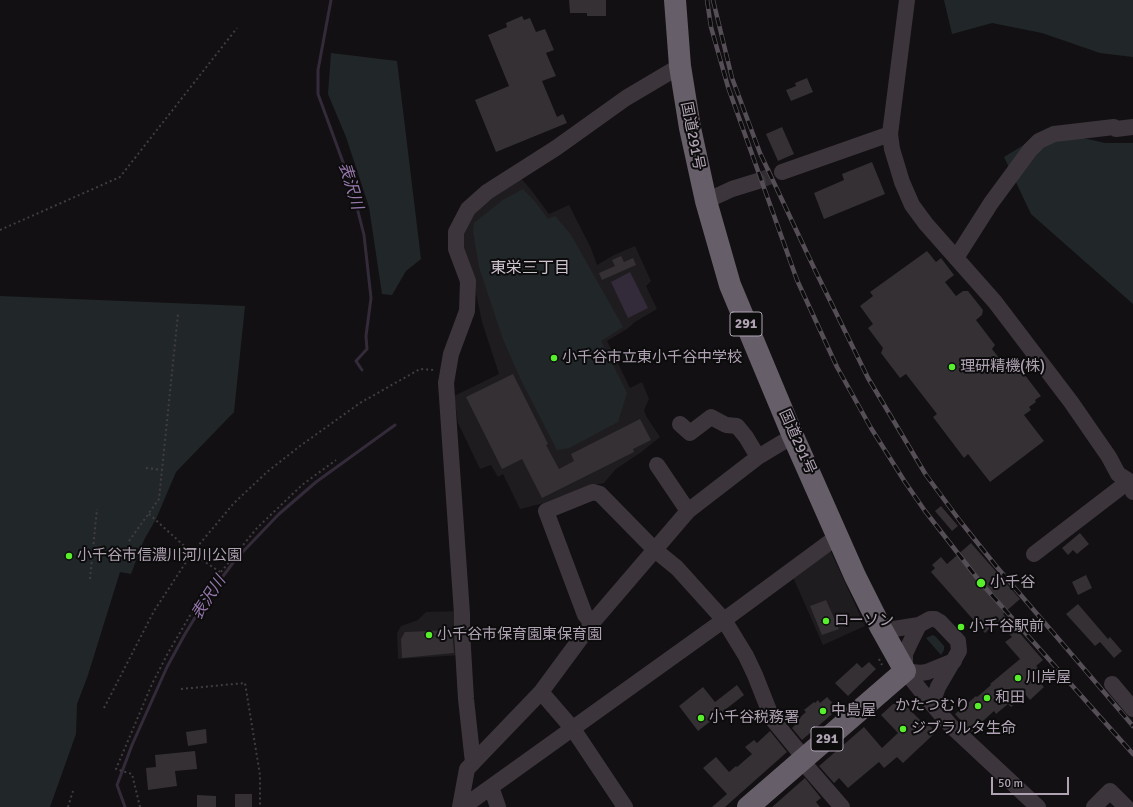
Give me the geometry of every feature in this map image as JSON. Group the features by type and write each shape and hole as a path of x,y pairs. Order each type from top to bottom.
{"highway":[{"name":"国道291号","path":"675,0 680,66 690,128 706,201 730,285 793,436 856,576 881,628 905,671"},
{"name":"291","path":"748,807 905,671"}],"street":[{"path":"908,0 890,134 892,149 912,205 926,224 995,302 1067,396 1109,457 1118,474 1131,486 1034,554"},
{"path":"473,763 466,699 462,614 446,383 451,354 466,310 468,280 456,249 456,232 468,209 486,192 556,148 626,98 680,66"},
{"path":"956,258 991,203 1030,150 1039,141 1054,134 1133,127"},
{"path":"782,172 890,134"},
{"path":"706,201 732,189 758,181"},
{"path":"680,424 690,433 711,418 726,426 737,426 746,437 758,457"},
{"path":"462,807 467,770 541,692 592,623 688,511 758,457 793,436"},
{"path":"657,465 688,511"},
{"path":"592,623 585,615 546,511 592,492 600,494 655,550 677,568 724,620 746,656 774,720 842,807"},
{"path":"462,807 573,729 838,536"},
{"path":"881,628 894,629 919,625 930,619 935,619 940,622 958,641 959,651 947,664 938,687 935,702 937,709"},
{"path":"919,625 905,654 905,671 950,725 1031,805"},
{"path":"910,643 911,652 919,662 926,666 947,664"},
{"path":"905,671 920,673 928,672 947,664"},
{"path":"1112,684 1133,709"},
{"path":"541,692 573,729 625,807"},
{"path":"490,787 498,807"},
{"path":"1094,807 1110,791 1126,807"}],"path":[{"path":"0,230 120,177 237,28"},
{"path":"128,541 160,499 178,314"},
{"path":"104,708 154,611 192,553 234,502 267,472 300,446 360,403 420,369 434,370 447,376"},
{"path":"140,807 132,774 116,769 152,684 165,659 202,595 257,528 302,485 336,460"},
{"path":"146,468 162,470"},
{"path":"90,579 97,509"},
{"path":"149,514 192,553 220,572"},
{"path":"181,689 245,683 260,775 260,807"},
{"path":"68,807 72,791"}],"shaded area":[{"path":"944,0 1133,0 1133,57 1100,53 1042,33 992,23 952,34"},
{"path":"331,53 397,61 421,259 406,271 392,295 382,294 369,207 346,137 328,94"},
{"path":"1048,130 1105,143 1133,143 1133,304 1031,214 1004,157"},
{"name":"小千谷市立東小千谷中学校","path":"520,177 549,214 569,205 591,248 597,265 614,255 635,246 651,281 646,286 657,309 607,341 630,388 642,382 649,399 644,410 646,416 660,437 616,469 604,483 588,486 544,503 520,509 503,474 498,477 491,465 480,469 458,423 454,396 499,374 482,322 474,284 461,241 466,221 475,208"},
{"path":"523,189 548,219 555,216 571,235 623,327 601,341 627,393 618,422 569,448 557,450 520,378 503,339 479,267 473,231 474,223 503,200"},
{"path":"630,272 648,308 628,318 611,282"},
{"name":"小千谷市信濃川河川公園","path":"0,296 245,306 234,412 176,472 156,519 144,540 131,574 120,572 88,675 77,704 76,734 50,807 0,807"},
{"path":"826,551 831,552 865,626 823,645 792,575"},
{"name":"小千谷市保育園東保育園","path":"461,611 462,655 398,659 397,633 401,626 418,620 426,612"},
{"path":"933,635 944,646 944,650 941,655 926,638"}],"building":[{"path":"569,0 606,0 606,16 587,16 587,13 570,13"},
{"path":"522,16 524,20 530,18 536,32 545,29 554,50 546,53 556,76 542,81 557,117 563,114 567,123 496,152 475,100 509,86 488,35 507,27 506,23"},
{"path":"807,78 813,92 791,101 786,90 796,86 795,83"},
{"path":"782,127 794,154 778,161 766,134"},
{"path":"872,162 885,194 824,219 814,193 844,180 842,174"},
{"name":"理研精機(株)","path":"927,251 936,262 941,258 954,275 945,282 956,296 963,291 968,291 983,310 982,315 976,320 995,345 992,349 1003,363 1007,360 1018,373 1021,370 1041,396 1029,407 1031,410 1024,415 1044,441 990,482 968,454 964,458 933,417 937,414 906,374 900,378 881,353 883,348 868,328 873,324 860,306 873,296 870,292"},
{"path":"621,256 624,262 633,258 636,265 602,280 599,273 615,266 612,260"},
{"path":"513,374 548,444 546,445 559,469 574,461 571,454 640,419 651,440 633,449 634,452 542,498 522,459 502,469 466,397"},
{"path":"941,506 958,526 952,531 935,511"},
{"path":"1080,533 1089,544 1077,554 1073,550 1068,555 1062,548"},
{"path":"971,543 1020,599 1003,614 1043,660 1036,666 1038,668 1032,674 1044,687 1030,700 1025,694 1011,707 1008,704 996,714 994,711 971,732 955,714 976,696 977,697 1020,659 1005,642 1012,637 998,621 985,633 931,572 935,568 932,565 941,557 947,564"},
{"path":"1086,575 1092,588 1078,595 1072,582"},
{"path":"826,600 839,629 822,635 810,606"},
{"path":"1078,604 1108,639 1110,637 1122,651 1114,658 1100,642 1095,646 1066,614"},
{"path":"452,630 454,653 402,658 401,639 405,632"},
{"path":"869,662 876,669 848,696 835,683 857,663 862,668"},
{"name":"小千谷税務署","path":"737,685 744,695 698,731 679,706 703,687 715,702"},
{"path":"827,697 838,709 802,740 792,728 799,721 798,719 806,712 804,710 814,702 815,703 818,700 820,703"},
{"path":"893,704 904,704 923,723 927,726 929,725 936,732 903,763 897,757 884,768 879,762 848,788 839,778 834,783 819,766 864,727 882,748 898,733 881,715"},
{"path":"206,729 207,743 188,746 186,732"},
{"path":"770,731 787,752 725,807 712,807 727,794 703,768 716,757 729,772 752,754 745,747 754,740 757,743"},
{"path":"195,751 197,769 175,771 177,786 148,790 146,768 156,767 155,755"},
{"path":"805,778 821,798 816,802 820,807 772,807"},
{"path":"235,794 252,794 252,807 235,807"},
{"path":"197,795 216,796 216,807 197,807"}],"waterway":[{"name":"表沢川","path":"331,0 318,70 318,94 351,184 364,235 371,298 366,336 367,349 356,361 362,370"},
{"name":"表沢川","path":"125,807 117,785 132,745 167,667 207,598 235,560 279,514 316,482 395,425"}],"tunnel":[{"path":"758,181 782,172"}],"railway":[{"path":"707,0 711,27 728,87 797,280 837,367 871,428 925,511 981,583 1133,754"},
{"path":"713,0 732,78 760,153 868,378 926,475 960,521 996,566 1133,726"}],"place":[{"name":"小千谷市立東小千谷中学校","path":"554,358"},
{"name":"理研精機(株)","path":"952,367"},
{"name":"小千谷市信濃川河川公園","path":"69,556"},
{"name":"小千谷","path":"981,583"},
{"name":"ローソン","path":"826,621"},
{"name":"小千谷駅前","path":"961,627"},
{"name":"小千谷市保育園東保育園","path":"429,635"},
{"name":"川岸屋","path":"1018,678"},
{"name":"和田","path":"987,698"},
{"name":"かたつむり","path":"978,706"},
{"name":"中島屋","path":"823,711"},
{"name":"小千谷税務署","path":"701,718"},
{"name":"ジブラルタ生命","path":"903,729"}],"district":[{"name":"東栄三丁目","path":"530,269"}]}
